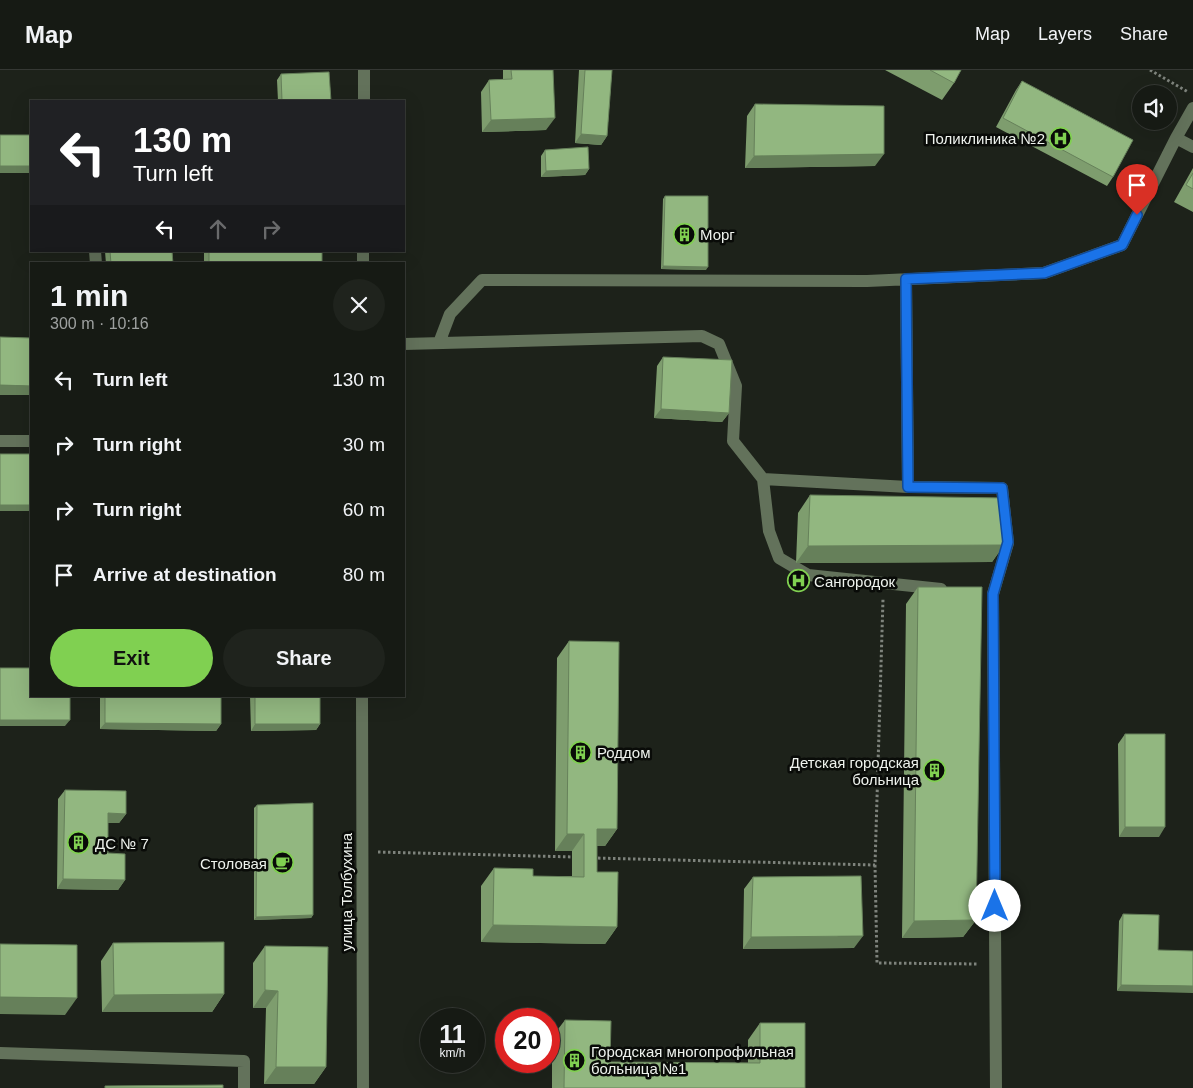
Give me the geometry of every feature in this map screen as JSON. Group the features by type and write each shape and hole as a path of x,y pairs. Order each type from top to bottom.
{"street":[{"path":"364,70 364,100"},
{"path":"439,343 450,314 482,280 906,279 1044,273 1122,245 1193,108"},
{"path":"1176,138 1193,147"},
{"path":"906,279 908,487"},
{"path":"405,344 702,336 719,344 736,386 733,441 764,480 769,531 779,558 808,575 956,590"},
{"path":"0,441 30,441"},
{"path":"764,480 908,487 1002,488 1008,542 988,594 996,964 996,1088"},
{"name":"улица Толбухина","path":"362,697 363,1088"},
{"path":"0,1054 244,1061 244,1088"}],"path":[{"path":"1150,70 1193,94"},
{"path":"883,582 875,865 877,963 996,964"},
{"path":"362,851 579,857"},
{"path":"589,858 875,865"}],"building":[{"path":"511,70 553,70 555,118 491,120 489,80 512,79"},
{"path":"585,70 612,70 607,136 581,134"},
{"path":"930,70 961,70 954,83"},
{"path":"329,72 331,100 282,100 281,74"},
{"name":"Поликлиника №2","path":"1022,81 1133,140 1113,177 1003,118"},
{"path":"755,104 884,106 884,154 754,156"},
{"path":"0,135 30,135 30,166 0,166"},
{"path":"588,147 589,169 546,171 545,150"},
{"path":"1193,173 1193,189 1186,185"},
{"name":"Морг","path":"665,196 708,196 708,267 663,266"},
{"path":"110,252 172,252 173,262 111,262"},
{"path":"209,252 322,252 322,262 209,262"},
{"path":"0,337 30,338 30,386 0,385"},
{"path":"663,357 732,360 729,413 661,409"},
{"path":"0,454 30,454 30,505 0,505"},
{"path":"810,495 1005,498 1004,545 808,546"},
{"name":"Детская городская больница","path":"918,587 982,587 976,920 914,921"},
{"name":"Роддом","path":"569,641 619,642 617,829 597,829 597,872 618,872 617,927 493,925 494,868 533,869 533,876 584,877 584,834 567,834"},
{"path":"0,668 30,668 30,697 70,697 70,720 0,720"},
{"path":"105,697 221,697 221,724 105,723"},
{"path":"255,697 320,697 320,724 255,724"},
{"path":"1125,734 1165,734 1165,827 1125,827"},
{"name":"ДС № 7","path":"65,790 126,791 126,814 108,813 108,853 125,854 125,880 63,879"},
{"name":"Столовая","path":"313,803 313,915 256,917 257,805"},
{"path":"861,876 863,936 751,937 753,877"},
{"path":"1123,914 1159,915 1158,950 1193,951 1193,986 1121,985"},
{"path":"224,942 224,994 114,995 113,943"},
{"path":"0,944 77,945 77,998 0,997"},
{"path":"265,946 328,947 326,1067 276,1067 278,991 265,990"},
{"path":"565,1020 611,1021 610,1062 760,1063 760,1023 805,1023 805,1088 564,1088"},
{"path":"223,1085 223,1088 105,1088 105,1086"}],"place":[{"name":"Поликлиника №2","path":"1061,138"},
{"name":"Морг","path":"684,234"},
{"name":"Сангородок","path":"798,581"},
{"name":"Роддом","path":"581,752"},
{"name":"Детская городская больница","path":"935,771"},
{"name":"ДС № 7","path":"79,843"},
{"name":"Столовая","path":"283,863"},
{"name":"Городская многопрофильная больница №1","path":"575,1060"}],"route":[{"path":"995,906 993,594 1008,542 1002,488 908,487 906,279 1044,273 1122,245 1137,215"}]}
